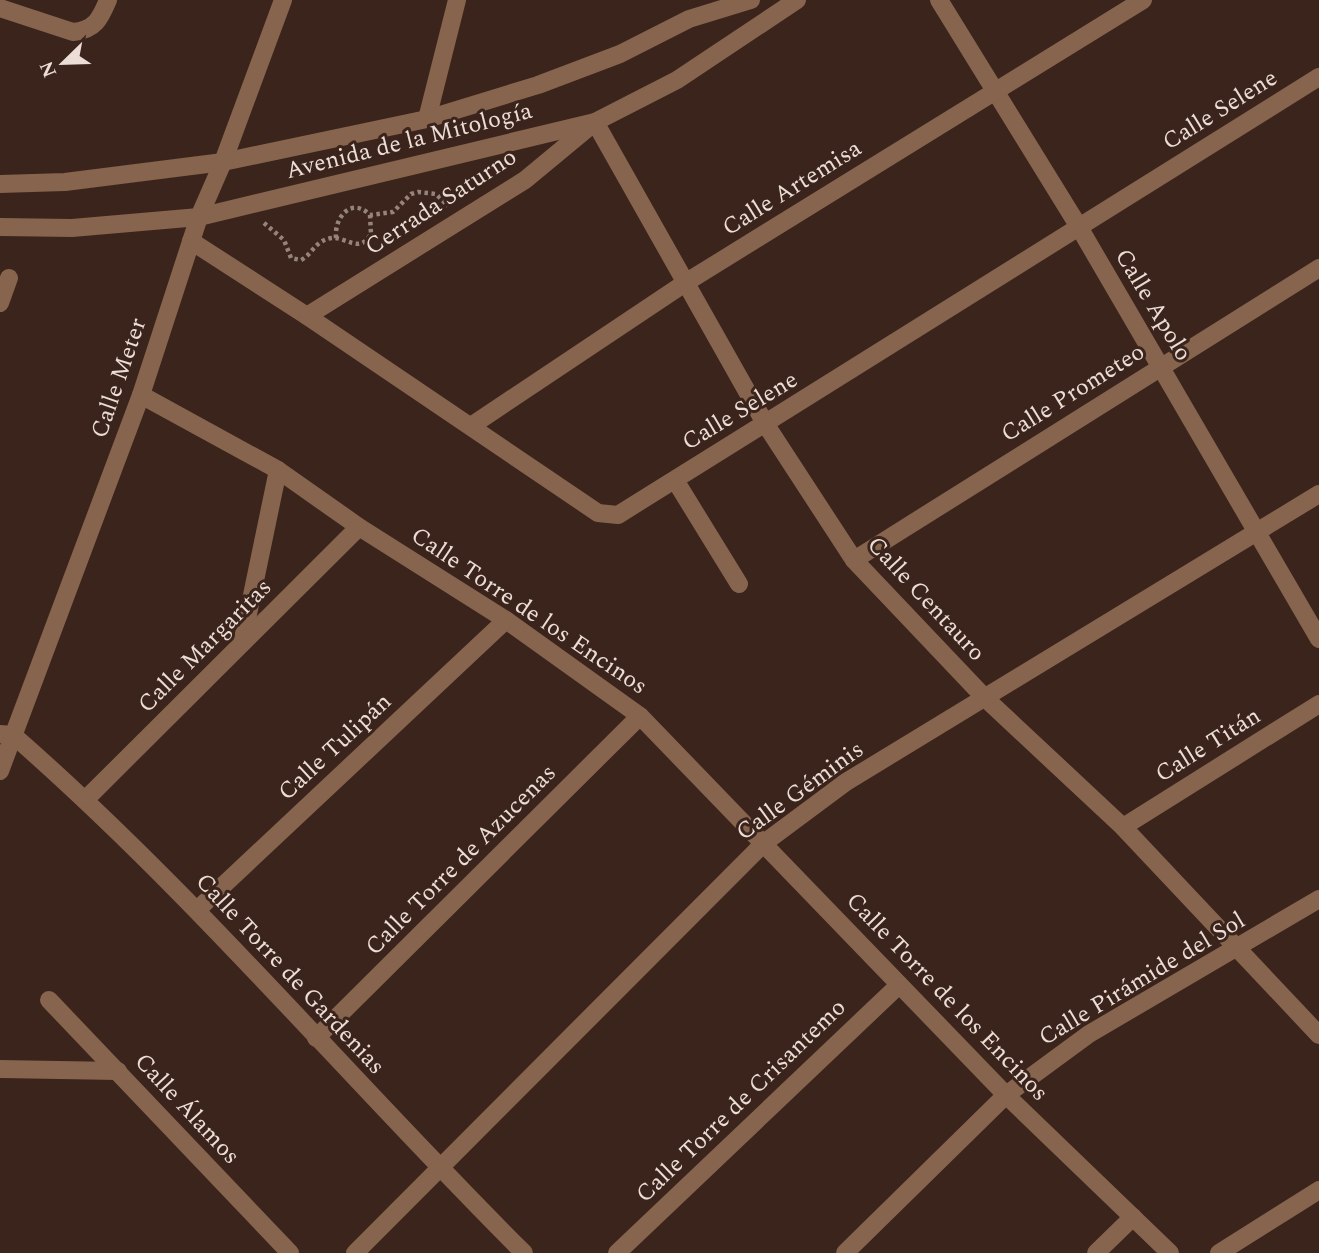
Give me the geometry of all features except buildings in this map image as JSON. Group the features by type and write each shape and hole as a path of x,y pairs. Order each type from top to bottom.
{"street":[{"path":"0,8 74,32 95,25 108,0"},
{"name":"Calle Meter","path":"0,771 6,735 141,395 199,217 223,162 283,0"},
{"path":"427,119 457,0"},
{"name":"Avenida de la Mitología","path":"0,184 65,182 223,162 427,119 538,85 620,54 689,19 751,0"},
{"name":"Avenida de la Mitología","path":"0,227 72,228 199,217 595,122 677,80 797,0"},
{"name":"Calle Apolo","path":"939,0 1079,227 1319,639"},
{"name":"Calle Artemisa","path":"471,426 685,282 1143,0"},
{"name":"Calle Selene","path":"191,241 598,513 618,515 1319,77"},
{"name":"Cerrada Saturno","path":"307,316 525,180 595,122"},
{"name":"Calle Centauro","path":"595,122 766,425 854,560 985,698 1123,827 1236,950 1319,1035"},
{"name":"Calle Prometeo","path":"854,560 1319,268"},
{"path":"0,303 9,278"},
{"name":"Calle Torre de los Encinos","path":"141,395 278,470 359,527 506,620 640,716 1006,1095 1170,1253"},
{"path":"242,643 278,470"},
{"path":"675,480 739,584"},
{"name":"Calle Géminis","path":"355,1253 764,843 846,782 1319,494"},
{"name":"Calle Margaritas","path":"86,799 359,527"},
{"name":"Calle Tulipán","path":"197,910 506,620"},
{"name":"Calle Titán","path":"1123,827 1319,704"},
{"name":"Calle Torre de Azucenas","path":"316,1038 640,716"},
{"name":"Calle Torre de Gardenias","path":"6,735 86,799 197,910 440,1169 524,1253"},
{"name":"Calle Pirámide del Sol","path":"845,1253 1006,1095 1089,1034 1319,899"},
{"name":"Calle Torre de Crisantemo","path":"617,1253 899,985"},
{"name":"Calle Álamos","path":"49,1000 290,1253"},
{"path":"0,1069 118,1071"},
{"path":"1219,1253 1319,1190"},
{"path":"1096,1253 1133,1216"}],"path":[{"path":"336,238 336,223 345,211 361,208 370,215 393,212 411,194 426,191 436,194 462,220"},
{"path":"245,206 284,240 287,252 295,260 306,257 324,240 336,238 351,245 365,242 371,234 370,215"}]}
